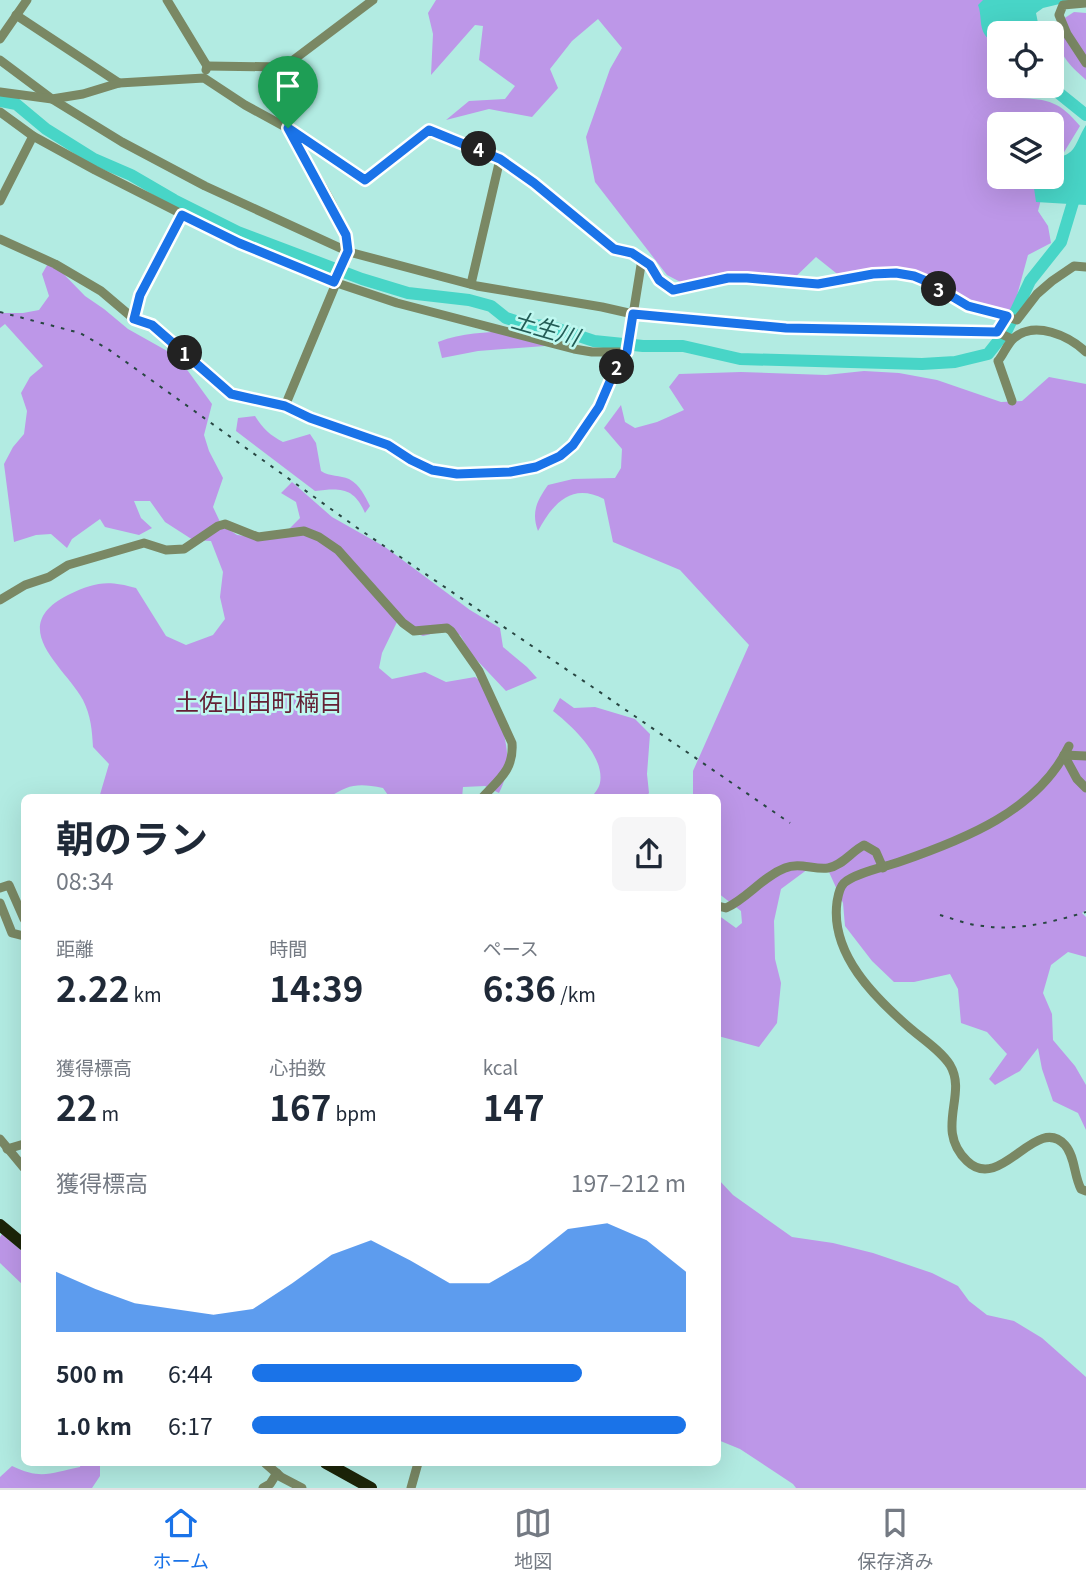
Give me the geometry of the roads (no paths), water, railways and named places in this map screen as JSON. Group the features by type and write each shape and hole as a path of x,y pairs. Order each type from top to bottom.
{"highway":[{"path":"0,1225 21,1242"},
{"path":"331,1466 371,1488"}],"street":[{"path":"0,39 27,0"},
{"path":"167,0 207,66 204,78"},
{"path":"207,66 284,67 373,0"},
{"path":"1086,2 1063,5 1059,15 1067,34 1086,63"},
{"path":"16,15 119,83"},
{"path":"0,60 52,99 122,142 205,186 348,251 471,285 633,314 786,328 999,333 1012,340"},
{"path":"0,92 52,99 83,94 119,83 204,78 245,105 288,128 365,180 429,130 500,159 534,183 614,249 632,253 650,265 659,280 673,290 728,278 818,284 873,274 896,273 926,281 968,306 1017,320 1037,293 1052,281 1074,266 1086,267"},
{"path":"0,112 33,136 182,215 239,243 334,282 397,303 574,349 627,352"},
{"path":"285,406 348,251 341,223 288,128"},
{"path":"0,201 33,136"},
{"path":"471,285 500,159"},
{"path":"134,319 140,295 182,215"},
{"path":"0,240 55,264 101,291 134,319 152,325 231,394 285,406 310,418 388,445 432,470 457,474 510,472 536,467 560,456 573,445 599,407 617,365 627,352 642,259"},
{"path":"999,333 1007,316"},
{"path":"1012,401 998,361 1012,340 1035,330 1051,332 1086,352"},
{"path":"0,600 68,565 144,543 166,550 184,549 225,523 258,537 304,531 338,550 403,623 414,631 447,628 451,631 479,671 512,743 513,752 508,770 486,794"},
{"path":"1067,751 1086,756"},
{"path":"1067,751 1077,779 1086,788"},
{"path":"1067,751 1037,791 1001,817 946,844 859,875 844,883 838,893 835,919 838,937 850,962 876,995 951,1066 956,1087 951,1124 956,1145 967,1161 982,1170 990,1170 1042,1139 1060,1141 1067,1146 1073,1160 1075,1178 1080,1189 1086,1191"},
{"path":"721,907 726,908 738,903 768,876 788,867 826,869 835,866 864,845 876,852 883,868"},
{"path":"0,888 9,885 21,912"},
{"path":"0,903 12,933 21,935"},
{"path":"0,1139 21,1165"},
{"path":"7,1149 21,1145"},
{"path":"269,1466 302,1488"},
{"path":"411,1488 417,1466"},
{"path":"262,1488 270,1484 277,1473"}],"water":[{"path":"983,0 1076,0 1043,8 1036,13 1038,21 987,21 987,37 982,28 978,5"},
{"path":"1086,125 1086,205 1036,202 1034,189 1064,189 1064,156 1071,152"}],"waterway":[{"name":"土生川","path":"1064,97 1086,115"},
{"name":"土生川","path":"0,101 16,104 46,129 94,159 131,175 238,232 362,279 408,293 469,300 491,306 506,318 528,325 549,326 594,341 643,346 683,346 740,359 922,364 955,362 988,354 1007,330 1030,281 1061,242 1077,189"}],"railway":[{"path":"0,312 80,333 108,349 356,527 790,823"},
{"path":"940,915 978,925 1009,927 1048,922 1086,912"}],"district":[{"name":"土佐山田町楠目","path":"259,700"}]}
